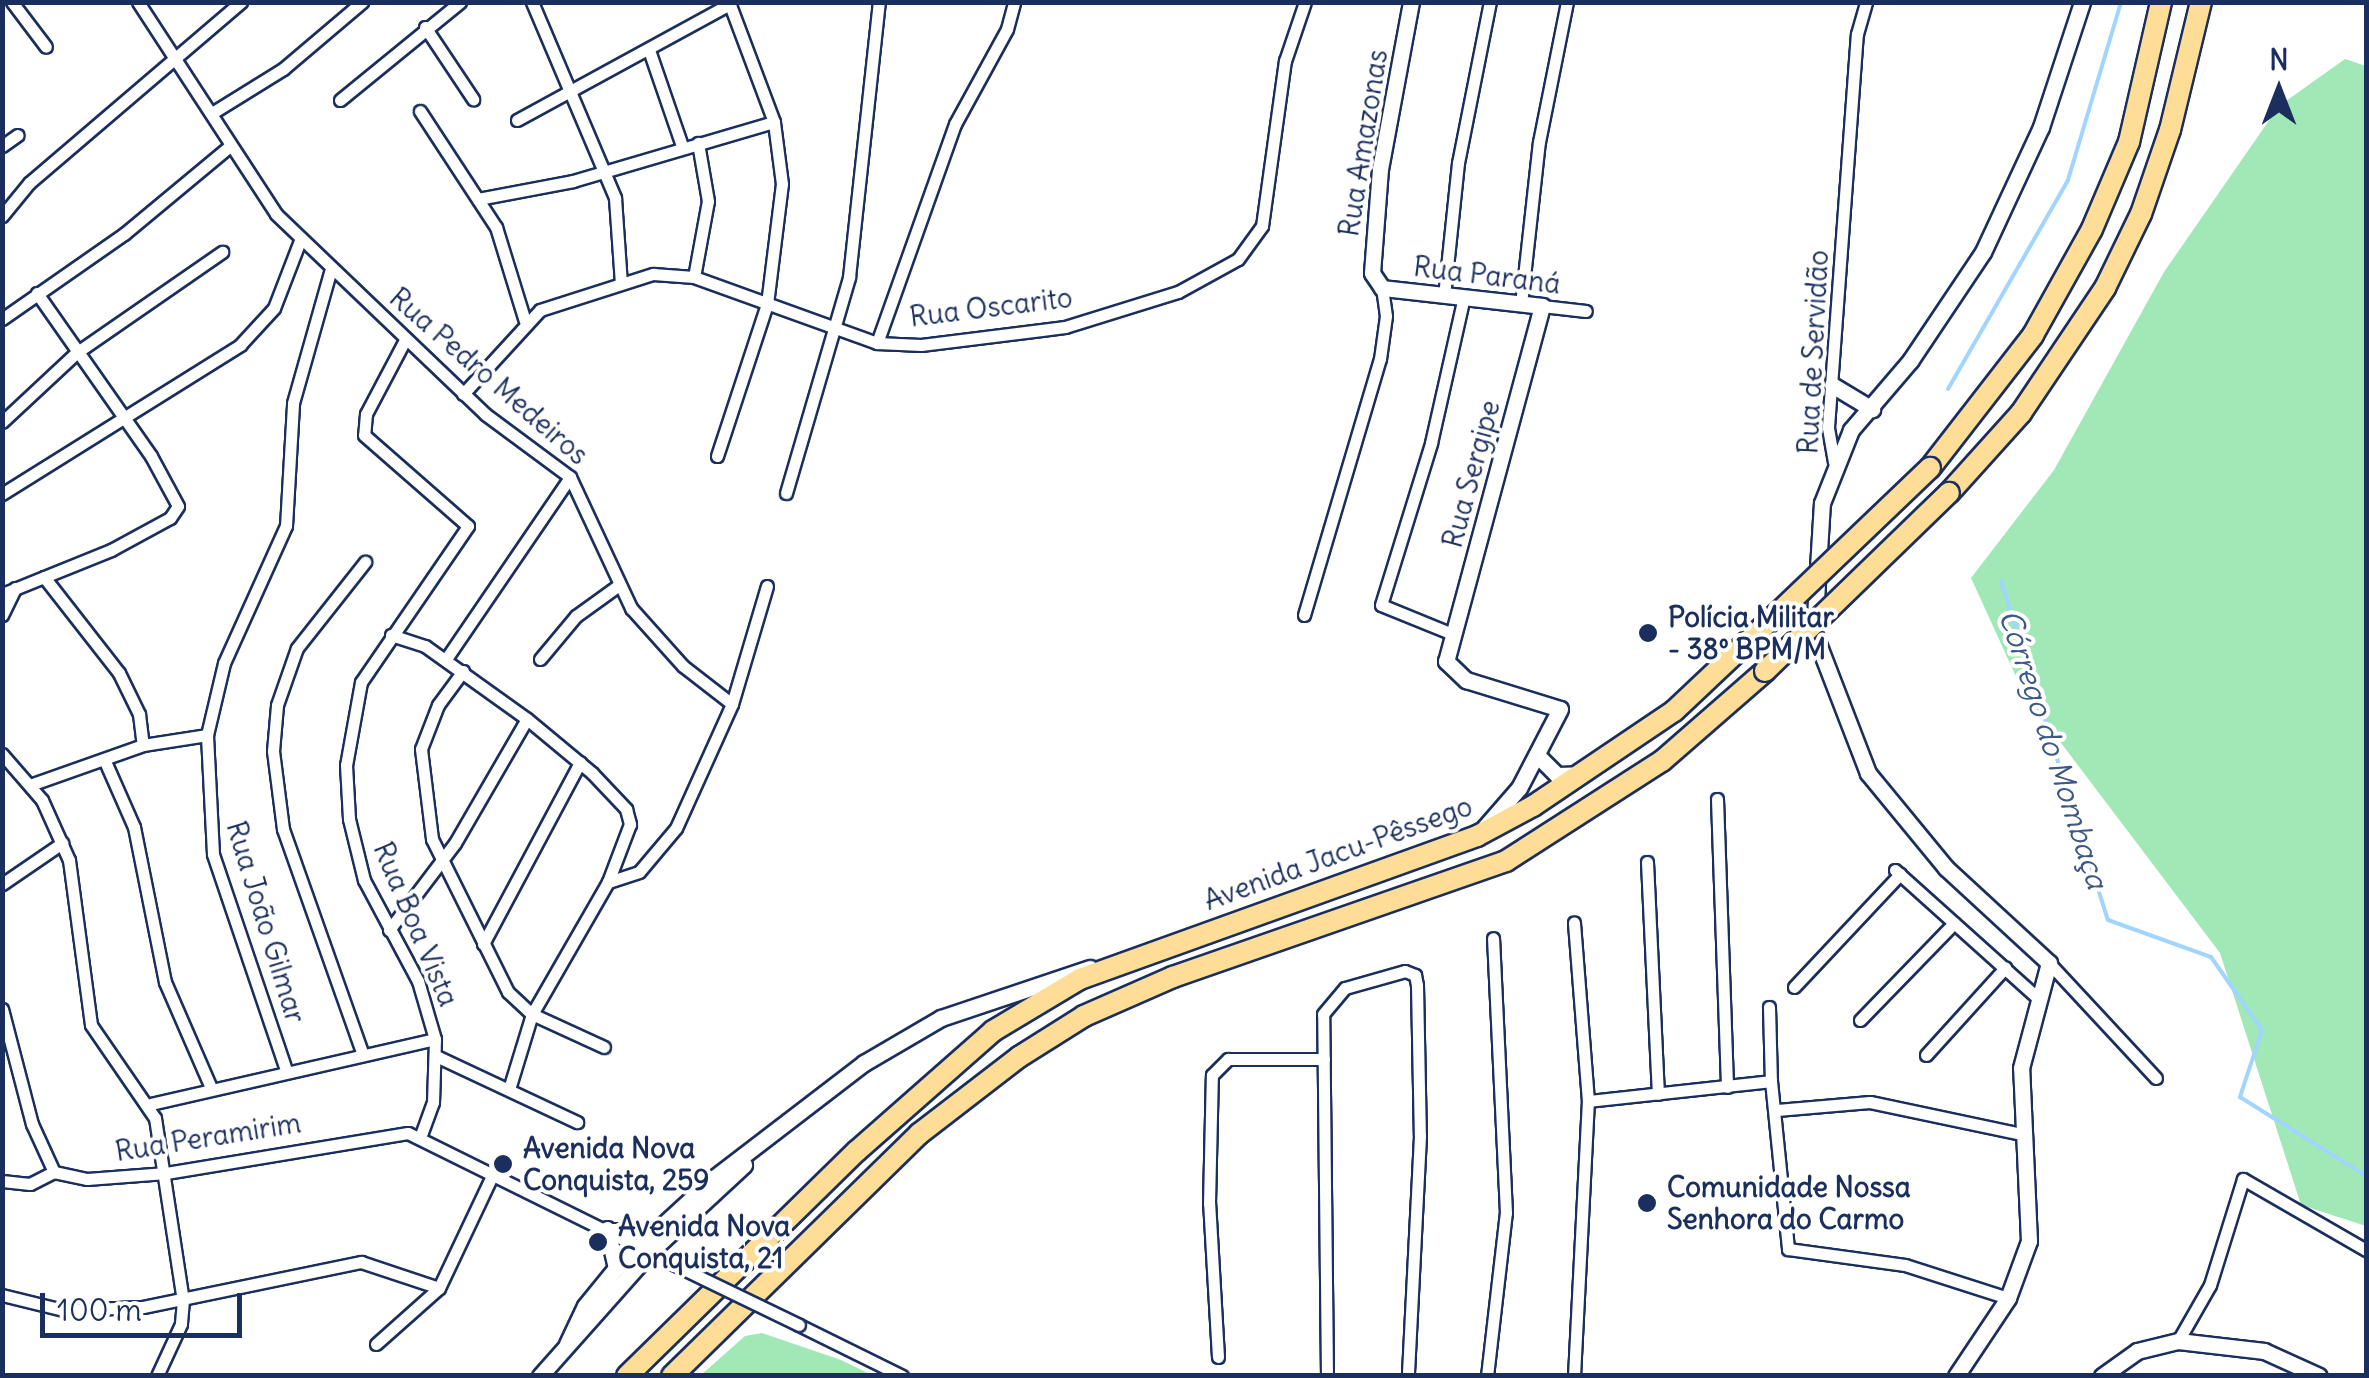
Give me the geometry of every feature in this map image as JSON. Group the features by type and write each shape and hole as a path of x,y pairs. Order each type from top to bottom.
{"highway":[{"name":"Avenida Jacu-Pêssego","path":"627,1376 946,1068 1036,1002 1142,954 1477,836 1586,774 1674,711 1930,468 2033,335 2092,229 2129,142 2161,2"},
{"path":"672,1376 919,1134 1019,1057 1084,1016 1173,977 1506,861 1662,761 1766,671 1949,493 2021,413 2105,288 2142,214 2170,130 2202,2"}],"street":[{"path":"12,2 46,47"},
{"name":"Rua Pedro Medeiros","path":"138,2 276,214 463,394 570,478 619,584 652,635 732,704"},
{"path":"212,113 283,69 362,2"},
{"path":"340,100 460,2"},
{"path":"532,2 572,91 618,214 621,283"},
{"path":"786,493 836,331 864,189 880,2"},
{"path":"877,342 955,124 1007,29 1014,2"},
{"name":"Rua Oscarito","path":"463,394 525,321 555,303 653,274 694,277 836,331 877,342 921,345 1065,327 1178,292 1238,259 1262,226 1285,62 1305,2"},
{"name":"Rua Amazonas","path":"1382,288 1370,264 1372,226 1411,2"},
{"path":"1444,296 1458,163 1490,2"},
{"path":"1521,304 1536,160 1567,2"},
{"name":"Rua de Servidão","path":"1866,2 1857,34 1832,385 1834,462 1822,503 1814,634 1868,773 1946,868 2049,963"},
{"path":"1834,462 1983,252 2041,128 2082,2"},
{"path":"2,216 29,183 241,3"},
{"path":"518,120 729,4 774,122 782,184 768,304 717,456"},
{"path":"425,27 472,99"},
{"path":"648,50 682,146"},
{"path":"420,112 478,198 509,260 525,321"},
{"path":"478,198 573,182 602,169 774,122"},
{"path":"2,146 18,134"},
{"path":"694,277 708,202 698,143"},
{"path":"2,319 124,234 230,146"},
{"path":"2,494 122,415 240,345 274,308 301,238"},
{"path":"2,422 76,353 222,252"},
{"name":"Rua João Gilmar","path":"286,1070 214,854 208,735 224,663 286,526 293,404 331,269"},
{"path":"1304,615 1376,376 1386,316 1382,288"},
{"name":"Rua Paraná","path":"1382,288 1463,301 1586,311"},
{"path":"2,594 143,534 178,506 122,415 37,293"},
{"path":"1450,632 1383,610 1463,301"},
{"name":"Rua Sergipe","path":"1538,756 1560,709 1452,674 1447,654 1542,306"},
{"name":"Rua Boa Vista","path":"405,340 362,431 468,526 361,682 346,765 354,848 390,930 418,981 435,1039 433,1102 421,1135"},
{"path":"1832,385 1872,409"},
{"path":"446,660 570,478"},
{"name":"Rua João Gilmar","path":"364,1054 282,829 273,751 276,705 297,648 366,562"},
{"path":"44,577 119,673 139,714 144,744"},
{"path":"540,659 576,616 619,584"},
{"path":"608,882 639,872 676,828 732,704 766,586"},
{"path":"2,615 16,588"},
{"path":"391,636 463,671 580,762 626,809 629,833 608,882 532,1014 508,1089"},
{"path":"463,671 438,705 421,748 425,815 441,862 508,992 532,1014 604,1048"},
{"path":"390,930 441,862 527,719"},
{"path":"30,785 144,744 208,735"},
{"path":"2,754 30,785 62,844 75,886 87,1013 150,1104 166,1173 183,1300 181,1324 158,1376"},
{"path":"1477,836 1520,788 1538,756 1558,775 1586,774"},
{"path":"104,759 134,827 165,982 210,1088"},
{"path":"483,944 580,762"},
{"path":"1717,798 1727,1087"},
{"path":"2,884 62,844"},
{"path":"1648,862 1658,1094"},
{"path":"1794,987 1898,872 2038,998"},
{"path":"1574,923 1588,1101 1574,1376"},
{"path":"1860,1020 1954,923"},
{"path":"1488,1376 1506,1214 1493,938"},
{"path":"567,1344 585,1306 616,1268 643,1253 656,1231 864,1063 941,1018 1142,954"},
{"path":"1956,1376 2008,1298 2032,1216 2022,1048 2049,963 2156,1078"},
{"path":"1926,1055 2005,968"},
{"path":"1327,1376 1323,1014 1334,993 1405,971 1415,974 1418,985 1419,1104 1408,1376"},
{"path":"1769,1007 1771,1081 1777,1110 1788,1248 1905,1265 2008,1298"},
{"path":"2,1009 32,1124 54,1172"},
{"path":"150,1104 435,1039"},
{"path":"436,1056 577,1122"},
{"path":"1218,1357 1210,1203 1212,1076 1228,1059 1324,1059"},
{"path":"1588,1101 1771,1081"},
{"path":"1777,1110 1870,1102 2026,1135"},
{"name":"Rua Peramirim","path":"2,1181 30,1184 54,1172 87,1180 166,1173 376,1134 421,1135"},
{"path":"421,1135 609,1230 643,1253 670,1262 902,1376"},
{"path":"540,1376 643,1253 759,1146"},
{"path":"376,1344 439,1288 493,1174"},
{"path":"2178,1341 2210,1285 2243,1179 2366,1250"},
{"path":"609,1230 656,1231"},
{"path":"609,1230 616,1268"},
{"path":"2,1295 94,1311 183,1300 361,1262 439,1288"},
{"path":"2102,1376 2137,1351 2178,1341 2264,1351 2320,1376"}],"green space":[{"path":"2345,59 2366,66 2366,1226 2301,1205 2220,953 2024,694 1971,578 2054,470 2164,272 2279,106"},
{"path":"762,1333 872,1375 701,1375 745,1336"}],"waterway":[{"path":"1948,389 2068,180 2121,2"},
{"name":"Córrego do Mombaça","path":"2001,581 2108,920 2211,957 2262,1030 2240,1097 2366,1176"}],"place":[{"name":"Polícia Militar - 38º BPM/M","path":"1648,633"},
{"name":"Avenida Nova Conquista, 259","path":"503,1164"},
{"name":"Comunidade Nossa Senhora do Carmo","path":"1647,1203"},
{"name":"Avenida Nova Conquista, 21","path":"598,1242"}]}
